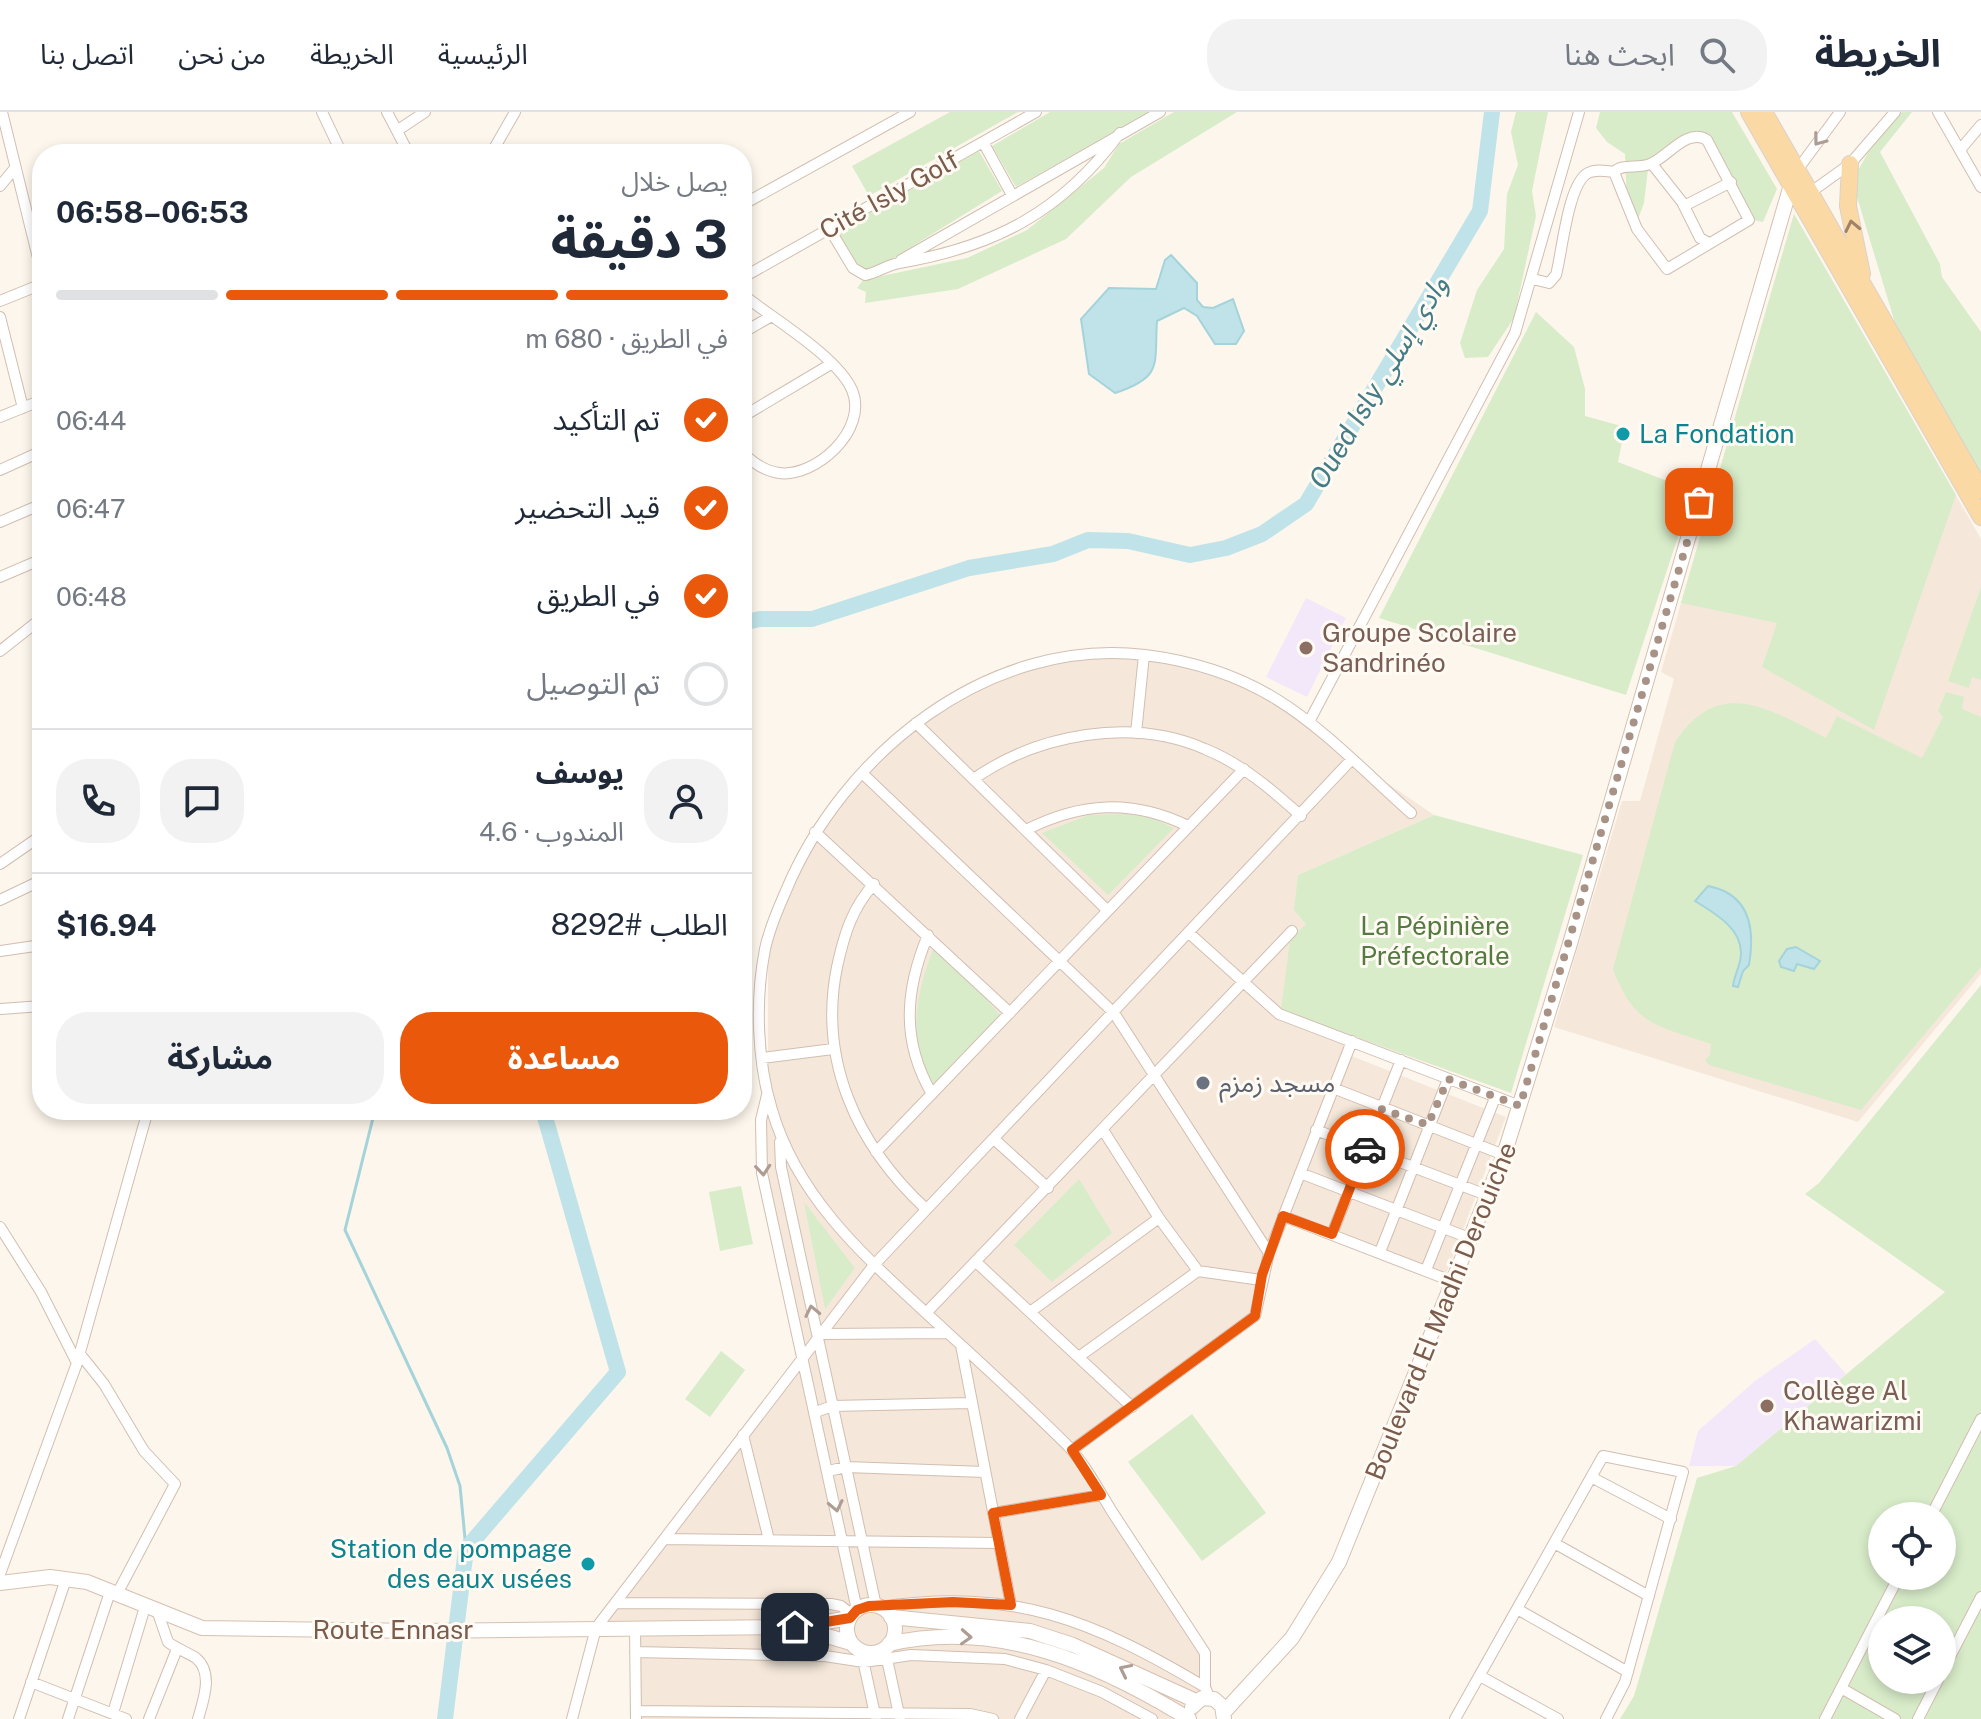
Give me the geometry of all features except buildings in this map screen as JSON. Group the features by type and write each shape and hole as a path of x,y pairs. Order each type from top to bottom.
{"main road":[{"path":"1749,112 1865,287 1978,496 1981,517"},
{"path":"1764,112 1800,186 1978,496"},
{"path":"1850,164 1848,206 1865,287"},
{"name":"Boulevard El Madhi Derouiche","path":"1215,1707 1239,1693 1292,1638 1339,1562 1489,1196 1520,1106 1784,208 1800,186"},
{"name":"Route Ennasr","path":"0,1583 66,1579 113,1593 202,1628 420,1631 795,1627 853,1614"},
{"path":"882,1610 1030,1631 1073,1645 1215,1707 1191,1708 1190,1719 1067,1656 1028,1644 927,1635 887,1652 859,1652 847,1631 853,1614 882,1610"},
{"path":"882,1610 894,1633 887,1652"},
{"name":"Route Ennasr","path":"795,1627 859,1652"}],"street":[{"path":"2,112 32,235"},
{"path":"322,112 337,144"},
{"path":"387,112 404,144"},
{"path":"398,130 425,112"},
{"path":"497,144 515,112"},
{"path":"752,199 910,112"},
{"name":"Cité Isly Golf","path":"752,272 1036,112"},
{"path":"829,228 858,272 870,275 895,264 1160,112"},
{"path":"1310,720 1515,333 1579,112"},
{"path":"1800,186 1840,112"},
{"path":"1800,186 1850,164 1895,112"},
{"path":"1938,112 1981,187"},
{"path":"1960,150 1981,125"},
{"path":"895,264 947,256 1023,222 1078,182 1099,162 1120,133"},
{"path":"1533,279 1549,283 1556,275 1573,195 1581,178 1593,171 1614,172 1620,167 1652,164 1674,146 1703,137 1731,182 1749,220 1675,265 1664,267 1637,229 1614,172"},
{"path":"983,142 1012,195"},
{"path":"1652,164 1684,206 1700,238 1709,243"},
{"path":"0,186 15,168"},
{"path":"1684,206 1731,182"},
{"path":"0,301 32,288"},
{"path":"752,302 844,376 856,401 856,417 839,446 792,472 766,469 752,459"},
{"path":"0,317 4,360 23,408"},
{"path":"752,327 770,317"},
{"path":"752,411 831,364"},
{"path":"0,417 32,404"},
{"path":"0,470 32,456"},
{"path":"0,522 32,508"},
{"path":"0,577 32,563"},
{"path":"0,651 32,626"},
{"path":"1136,733 1144,655"},
{"path":"1215,1707 1205,1653 1072,1450 874,1265 804,1184 779,1131 762,1058 760,1000 765,949 789,882 815,832 862,773 916,723 963,692 1025,667 1072,656 1144,655 1187,663 1273,694 1310,720 1411,813"},
{"path":"916,723 1107,910"},
{"path":"975,778 1009,758 1045,744 1094,735 1136,733 1190,743 1244,769 1301,816"},
{"path":"572,1719 596,1628 874,1265 1352,759"},
{"path":"876,1152 1244,769"},
{"path":"862,773 1114,1013 1152,1077 1269,1253"},
{"path":"1026,830 1055,817 1101,805 1147,809 1188,826"},
{"path":"815,832 1010,1013"},
{"path":"0,864 32,842"},
{"path":"874,884 857,903 843,943 832,995 833,1049 851,1108 876,1152 926,1209"},
{"path":"0,900 32,885"},
{"path":"926,1313 1292,931"},
{"path":"1189,933 1279,1014 1520,1106"},
{"path":"928,935 909,990 908,1017 915,1058 932,1094"},
{"path":"0,951 32,946"},
{"path":"0,1009 32,1007"},
{"path":"1072,1450 1255,1316 1269,1253 1352,1041"},
{"path":"762,1058 833,1049"},
{"path":"1332,1234 1401,1060"},
{"path":"1380,1252 1411,1166 1448,1079"},
{"path":"1333,1088 1504,1155"},
{"path":"768,1093 761,1120 762,1173 843,1541 853,1614"},
{"path":"1426,1270 1495,1098"},
{"path":"0,1574 78,1359 145,1120"},
{"path":"1103,1130 1159,1218 1198,1271"},
{"path":"1316,1130 1489,1196"},
{"path":"779,1131 781,1167 821,1337 832,1406 861,1540 882,1610 953,1602 1011,1605 1087,1624 1140,1648 1215,1707"},
{"path":"994,1139 1048,1188"},
{"path":"1300,1173 1472,1239"},
{"path":"1283,1216 1454,1282"},
{"path":"1030,1312 1159,1218"},
{"path":"0,1227 78,1359 104,1384 144,1451 175,1484 113,1593 68,1719"},
{"path":"976,1262 1132,1407"},
{"path":"1080,1356 1198,1271 1261,1280"},
{"path":"821,1337 947,1333"},
{"path":"961,1345 1011,1605"},
{"path":"816,1412 832,1406 970,1403"},
{"path":"1938,1502 1981,1419"},
{"path":"743,1435 769,1540"},
{"path":"1455,1719 1603,1456 1683,1472 1628,1672 1606,1719"},
{"path":"828,1471 846,1467 985,1472"},
{"path":"1591,1477 1671,1519"},
{"path":"993,1513 1101,1495"},
{"path":"664,1539 999,1543"},
{"path":"1554,1543 1649,1596"},
{"path":"19,1719 66,1579"},
{"path":"1825,1719 1892,1590"},
{"path":"1956,1645 1981,1597"},
{"path":"615,1603 831,1604 853,1614"},
{"path":"1517,1609 1628,1672"},
{"path":"152,1610 164,1637 177,1649 197,1659 204,1671 206,1690 198,1719"},
{"path":"113,1713 152,1610"},
{"path":"635,1627 636,1715 971,1716 993,1719"},
{"path":"149,1719 177,1649"},
{"path":"635,1652 825,1656 859,1652 876,1716"},
{"path":"899,1717 887,1652 1005,1659 1046,1670 1102,1692 1152,1719"},
{"path":"1020,1719 1046,1670"},
{"path":"1480,1676 1558,1719"},
{"path":"31,1682 126,1719"},
{"path":"1841,1688 1895,1719"},
{"path":"1918,1719 1931,1694"}],"shaded area":[{"path":"1794,214 1981,539 1981,974 1858,1122 1554,1027 1622,801 1640,801 1674,679 1661,672"},
{"name":"Groupe Scolaire Sandrinéo","path":"1306,598 1346,618 1307,697 1266,677"},
{"path":"1141,655 1270,693 1352,759 1434,815 1298,875 1306,924 1281,1010 1352,1036 1257,1280 1255,1313 1072,1450 1204,1653 1197,1719 637,1719 635,1627 596,1628 801,1360 762,1173 768,1093 768,933 797,856 823,816 925,714 1045,660"},
{"path":"1349,1055 1506,1117 1446,1274 1287,1212"},
{"name":"Collège Al Khawarizmi","path":"1815,1339 1846,1374 1736,1466 1689,1466 1698,1431 1755,1381"}],"green space":[{"path":"950,112 1018,112 869,196 852,166"},
{"path":"1050,112 1152,112 1016,187 992,146"},
{"path":"1174,112 1237,112 1131,177 1066,239 958,289 865,303 866,292 857,288 863,280 967,258 1027,230 1104,168 1119,144"},
{"path":"1516,112 1548,112 1532,191 1536,216 1514,318 1488,357 1465,358 1460,343 1477,290 1504,249 1507,194 1518,165 1511,132"},
{"path":"1600,112 1732,112 1777,189 1763,222 1753,220 1739,190 1730,186 1698,135 1648,169 1644,203 1637,222 1627,207 1625,154 1607,142 1596,128"},
{"path":"1902,112 1912,112 1880,152 1940,264 1942,277 1981,332 1981,476 1895,323 1857,197 1857,172 1873,144"},
{"path":"979,151 1002,191 873,270 858,269 836,232"},
{"path":"1794,214 1956,495 1874,730 1762,667 1777,623 1681,603"},
{"path":"1536,312 1574,347 1585,389 1585,416 1625,427 1618,462 1693,491 1626,695 1379,618"},
{"path":"1981,587 1981,680 1972,677 1969,688 1948,681"},
{"path":"1946,692 1964,697 1962,709 1981,717 1981,967 1861,1110 1709,1065 1705,1060 1710,1055 1711,1044 1662,1027 1639,1013 1621,988 1613,969 1675,742 1692,721 1709,709 1727,704 1746,704 1785,717 1826,738 1837,716 1922,758 1943,717 1938,711"},
{"path":"1126,814 1152,818 1174,828 1108,895 1042,833 1089,815"},
{"name":"La Pépinière Préfectorale","path":"1434,815 1583,855 1511,1093 1281,1010 1290,940 1306,924 1294,910 1298,875"},
{"path":"936,942 1000,1015 933,1084 919,1049 917,1013 919,995"},
{"path":"1981,985 1981,1719 1620,1719 1634,1696 1697,1478 1736,1466 1945,1292 1805,1194 1819,1183"},
{"path":"1079,1179 1112,1233 1052,1282 1014,1245"},
{"path":"741,1186 753,1244 720,1251 709,1192"},
{"path":"804,1202 855,1268 825,1309"},
{"path":"721,1351 745,1370 710,1417 685,1399"},
{"path":"1192,1414 1266,1513 1202,1561 1128,1462"}],"water":[{"path":"1171,255 1197,283 1197,300 1203,307 1213,308 1233,299 1244,331 1236,344 1215,344 1197,316 1184,308 1157,321 1155,358 1149,375 1115,393 1089,374 1081,319 1109,288 1156,289 1165,260"},
{"path":"1708,886 1733,897 1747,915 1751,952 1749,965 1743,971 1738,987 1733,986 1741,958 1737,936 1726,922 1695,901"},
{"path":"1796,947 1820,961 1814,969 1797,964 1794,971 1781,967 1779,961 1787,949"}],"waterway":[{"name":"Oued Isly وادي إسلي","path":"752,621 812,619 969,568 1053,554 1088,540 1128,541 1190,555 1226,548 1262,534 1306,504 1480,211 1492,112"},
{"path":"372,1120 345,1230 447,1448 460,1486 466,1549"},
{"name":"Oued Isly وادي إسلي","path":"445,1719 466,1549 618,1372 546,1120"}],"way so far":[{"path":"1365,1149 1382,1109 1428,1125 1448,1079 1520,1106 1699,502"}],"place":[{"name":"La Fondation","path":"1623,434"},
{"name":"Groupe Scolaire Sandrinéo","path":"1306,648"},
{"name":"مسجد زمزم","path":"1203,1083"},
{"name":"Collège Al Khawarizmi","path":"1767,1406"},
{"name":"Station de pompage des eaux usées","path":"588,1564"}],"route":[{"path":"795,1627 850,1618 857,1610 869,1606 953,1602 1011,1605 993,1513 1101,1495 1072,1450 1255,1316 1260,1303 1262,1275 1283,1216 1332,1234 1365,1149"}]}
